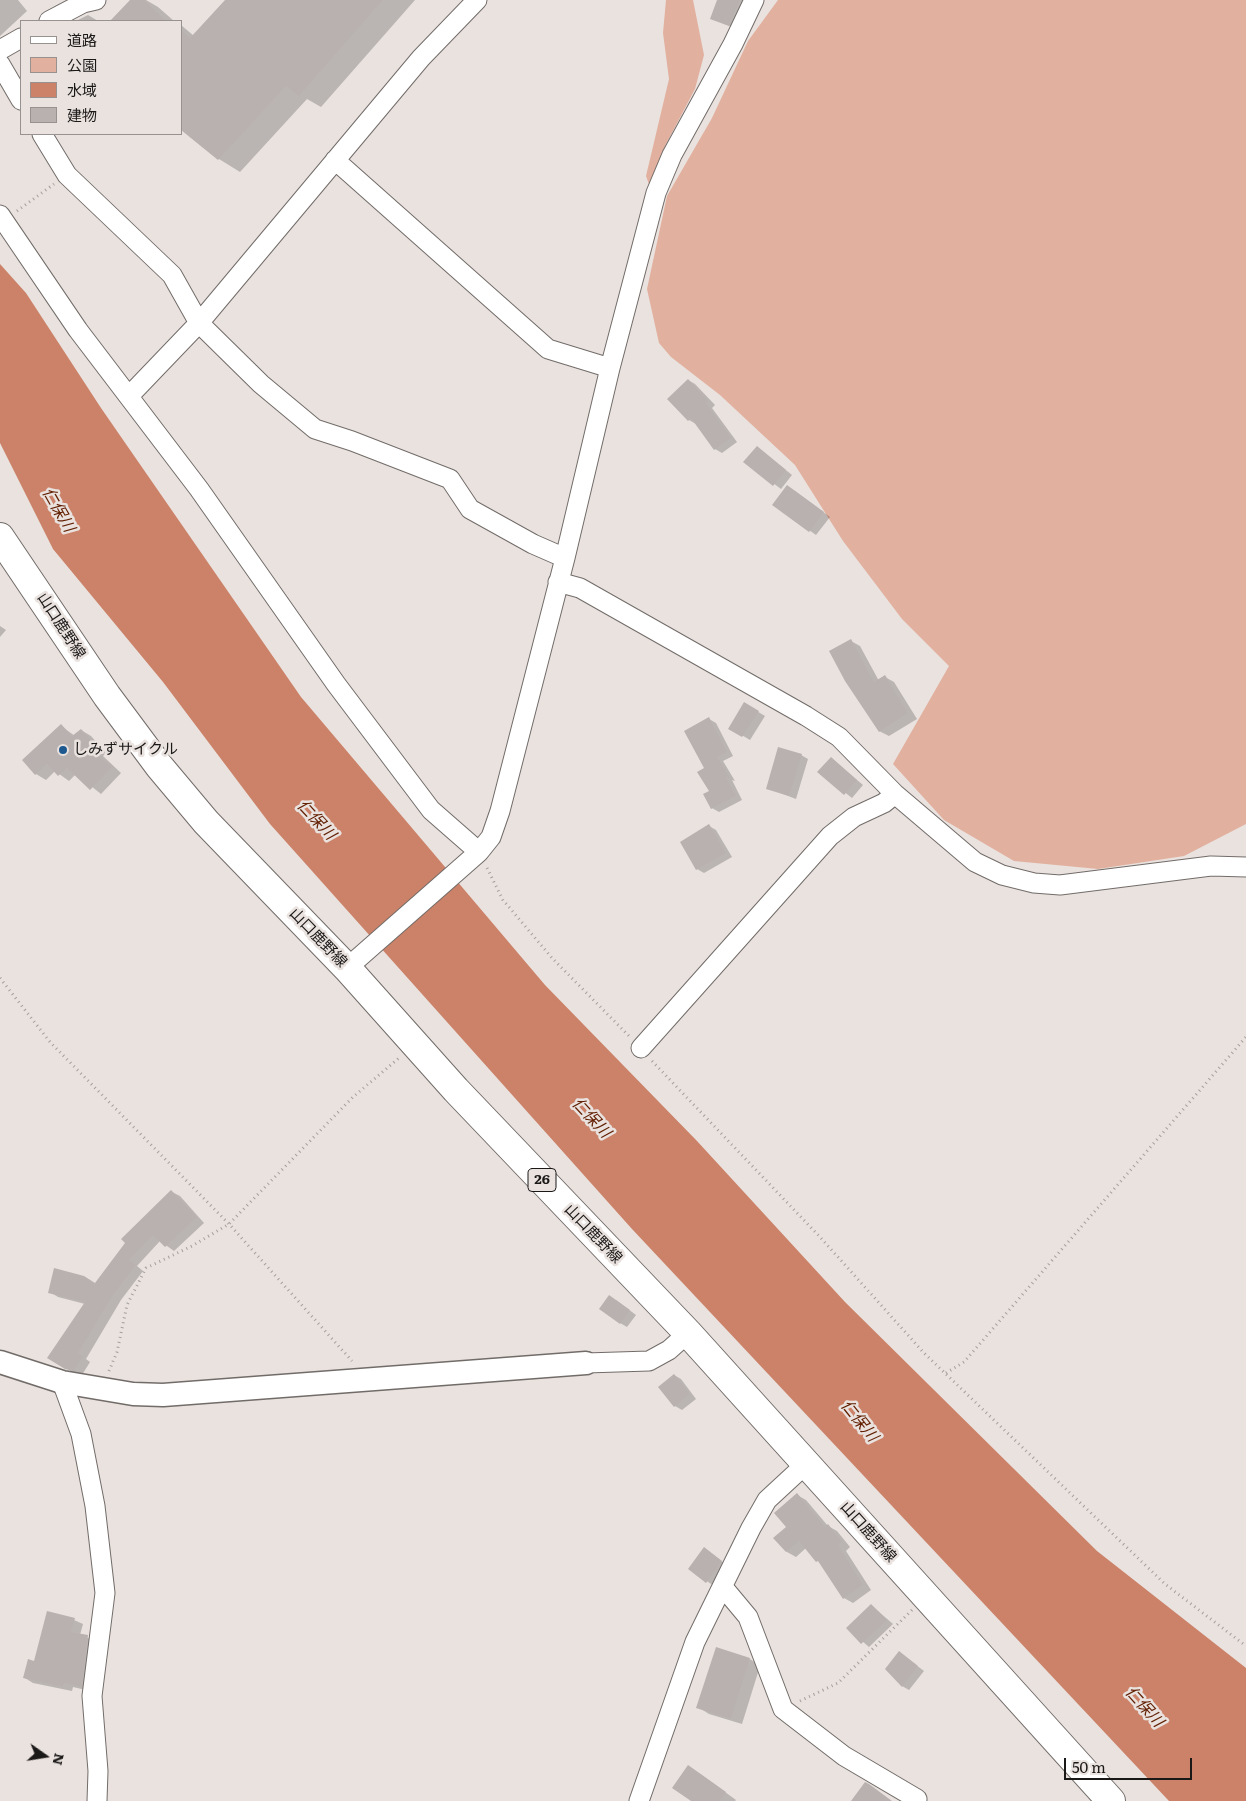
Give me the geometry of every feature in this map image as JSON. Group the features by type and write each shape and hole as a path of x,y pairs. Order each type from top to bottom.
{"main road":[{"name":"山口鹿野線","path":"0,537 107,696 160,766 206,822 356,961 414,1045 688,1333 1112,1801"}],"street":[{"path":"51,20 83,3 96,0"},
{"path":"130,395 199,323 421,58 477,0"},
{"path":"356,961 475,855 491,837 500,811 565,558 610,368 656,193 672,155 733,44 754,0"},
{"path":"0,50 20,39"},
{"path":"0,64 20,98"},
{"path":"43,135 67,175 172,275 199,323 261,384 315,429 385,453 450,479 470,509 533,544 565,558"},
{"path":"335,160 548,349 610,368"},
{"path":"2,218 78,330 130,395 199,489 336,684 432,810 475,855"},
{"path":"558,582 580,588 840,737 895,794 975,862 1002,875 1034,883 1060,884 1211,866 1246,867"},
{"path":"641,1048 830,836 854,817 884,803 895,794"},
{"path":"0,1362 62,1382 100,1390 163,1396 358,1379 586,1363 649,1361 670,1350 688,1333"},
{"path":"62,1382 81,1434 95,1506 105,1593 92,1696 98,1801"},
{"path":"640,1801 695,1642 751,1528 768,1500 807,1463"},
{"path":"723,1587 748,1617 783,1709 844,1756 917,1799"}],"path":[{"path":"2,218 67,175"},
{"path":"475,855 503,900 552,958 641,1048 667,1078 820,1237 924,1353 1165,1584 1246,1646"},
{"path":"0,978 50,1042 229,1224 358,1368 358,1379"},
{"path":"946,1373 970,1354 1246,1037"},
{"path":"100,1390 117,1352 127,1304 146,1268 192,1246 229,1224 353,1097 414,1045"},
{"path":"783,1709 838,1683 860,1659 927,1597"}],"green space":[{"path":"666,0 693,0 704,55 695,89 665,146 650,187 646,176 669,79 663,33"},
{"path":"778,0 1246,0 1246,824 1184,856 1098,869 1014,861 944,820 893,764 949,666 902,619 843,541 795,465 720,395 671,357 659,343 647,289 667,196 712,118 748,41"}],"water":[{"name":"仁保川","path":"0,264 26,293 101,408 301,697 545,985 697,1141 845,1302 1097,1551 1246,1668 1246,1801 1169,1801 632,1229 270,824 163,682 53,549 0,443"}],"building":[{"path":"130,0 144,0 165,20 111,20"},
{"path":"225,0 383,0 299,96 286,86 218,160 182,131 182,31 190,38"},
{"path":"717,0 740,0 729,26 710,19"},
{"path":"688,379 708,401 706,403 731,438 714,450 691,418 688,421 667,399"},
{"path":"757,446 786,470 773,486 743,462"},
{"path":"787,485 824,512 809,532 772,505"},
{"path":"851,639 874,682 885,675 908,713 879,732 845,681 829,651"},
{"path":"744,702 759,711 742,737 728,729"},
{"path":"709,717 727,752 717,757 730,778 726,777 736,796 711,809 703,794 709,791 697,772 704,768 684,731"},
{"name":"しみずサイクル","path":"61,724 72,736 81,729 97,747 94,750 112,767 90,790 67,768 58,776 47,764 35,775 22,760"},
{"path":"778,747 802,754 789,796 766,789"},
{"path":"831,757 857,780 844,795 817,772"},
{"path":"709,824 726,853 696,870 680,842"},
{"path":"171,1190 197,1217 165,1247 153,1235 129,1260 136,1265 113,1295 78,1353 83,1356 74,1371 65,1369 47,1358 85,1302 48,1293 54,1268 84,1276 95,1283 125,1243 121,1239"},
{"path":"609,1295 630,1310 620,1324 599,1309"},
{"path":"674,1374 690,1394 674,1407 658,1387"},
{"path":"797,1493 825,1527 828,1524 842,1542 838,1545 863,1585 843,1599 818,1561 816,1562 799,1541 786,1552 773,1538 786,1527 774,1513"},
{"path":"704,1547 722,1561 706,1583 688,1569"},
{"path":"871,1604 887,1620 861,1644 846,1628"},
{"path":"47,1611 75,1618 71,1632 88,1635 82,1687 64,1683 63,1687 23,1678 28,1659 34,1661"},
{"path":"716,1647 750,1658 731,1719 696,1708"},
{"path":"899,1651 918,1666 902,1687 885,1669"},
{"path":"688,1765 726,1792 720,1801 691,1801 672,1788"},
{"path":"865,1782 869,1784 892,1801 851,1801"}],"place":[{"name":"しみずサイクル","path":"63,750"}]}
